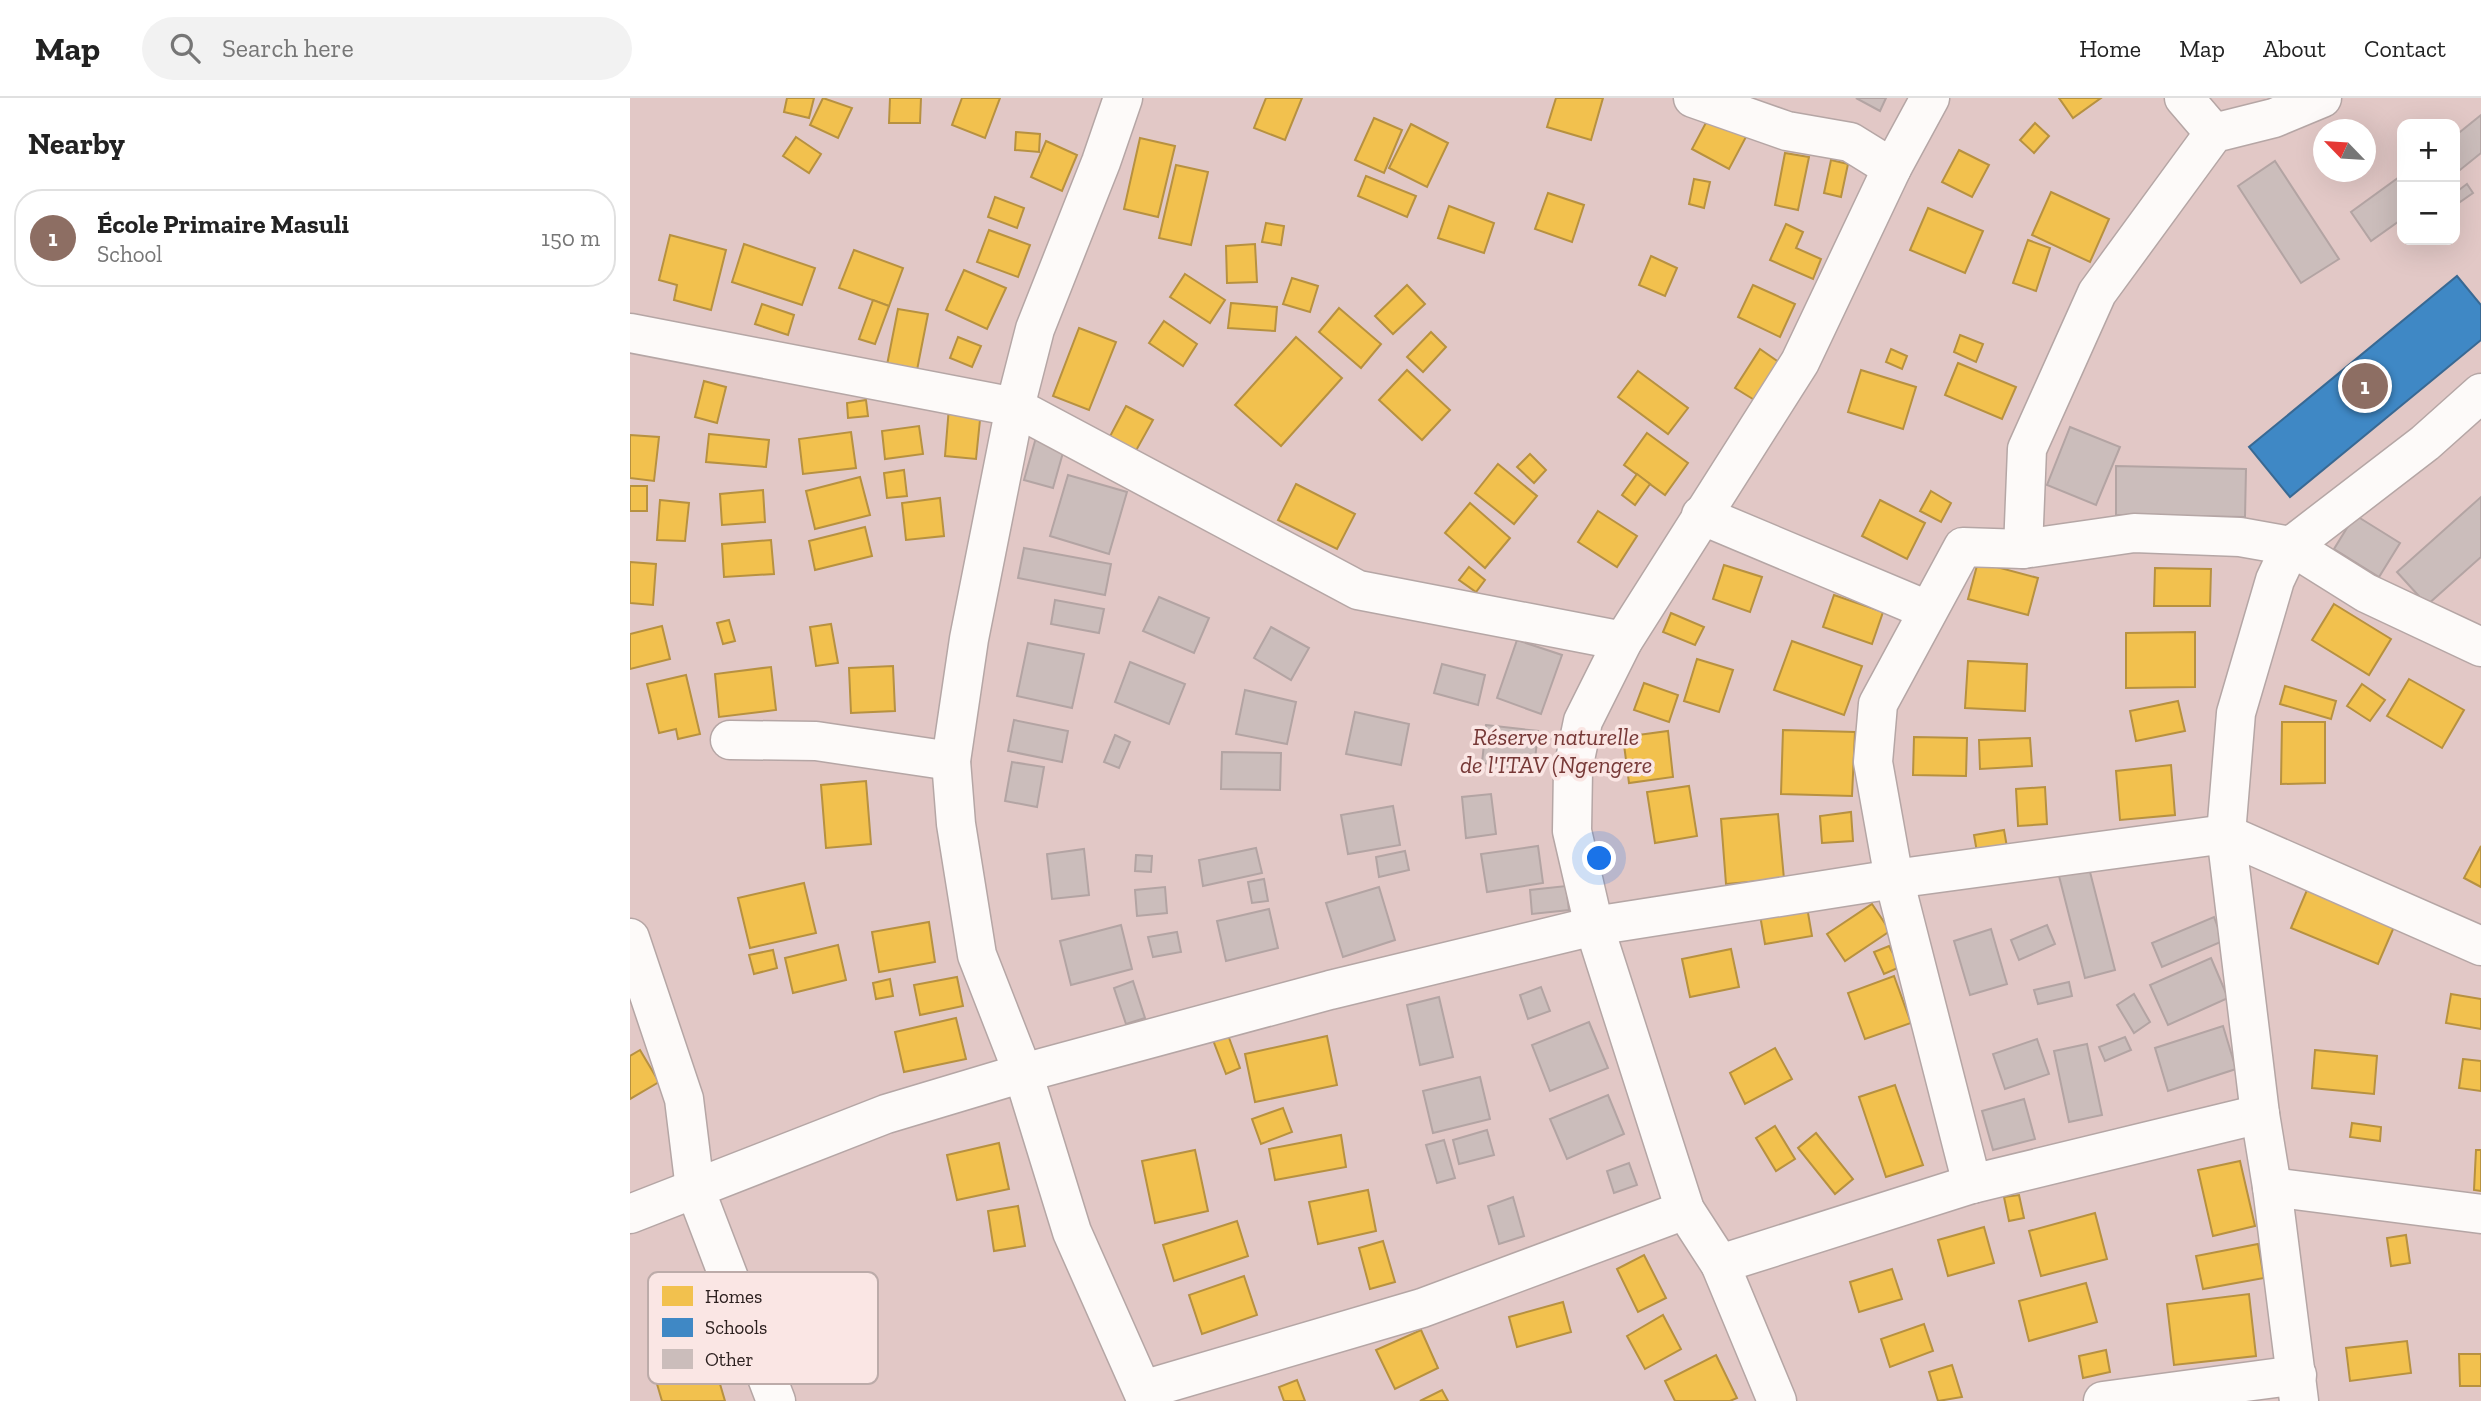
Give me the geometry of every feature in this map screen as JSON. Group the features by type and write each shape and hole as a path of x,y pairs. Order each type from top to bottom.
{"street":[{"path":"1123,98 1101,162 1035,329 1015,407 969,639 951,761 956,824 977,955 1023,1073 1072,1232 1145,1396 1422,1308 1685,1210"},
{"path":"1693,98 1787,131 1850,142 1892,168"},
{"path":"1777,1401 1720,1264 1685,1210 1594,926 1572,831 1573,769 1583,721 1623,641 1700,515 1800,362 1892,168 1930,98"},
{"path":"2184,98 2214,133"},
{"path":"2023,549 2027,449 2097,293 2214,133 2274,118 2322,98"},
{"path":"630,333 1015,407 1358,590 1623,641"},
{"path":"2103,1401 2298,1388 2260,1114 2226,834 2236,713 2276,580 2291,546 2424,443 2481,393"},
{"path":"1700,515 1927,610"},
{"path":"1972,1184 1894,879 1872,762 1878,704 1963,547 2023,549 2134,533 2240,537 2291,546 2366,593 2481,647"},
{"path":"730,740 816,741 951,761"},
{"path":"630,1214 886,1114 1023,1073 1330,990 1594,926 1894,879 2226,834 2481,946"},
{"path":"630,938 684,1099 695,1189 727,1272"},
{"path":"1720,1264 1972,1184 2260,1114"},
{"path":"2272,1187 2481,1214"},
{"path":"770,1384 776,1401"}],"green space":[{"name":"Réserve naturelle de l'ITAV (Ngengere","path":"630,98 2481,98 2481,1401 630,1401"}],"building: Homes":[{"path":"787,98 814,98 809,118 784,112"},
{"path":"823,98 852,108 838,138 810,125"},
{"path":"890,98 921,98 920,123 889,123"},
{"path":"962,98 1000,98 985,138 952,125"},
{"path":"1266,98 1302,98 1285,140 1254,128"},
{"path":"1556,98 1603,98 1591,140 1547,127"},
{"path":"2059,98 2101,98 2073,118"},
{"path":"1710,115 1747,135 1729,169 1692,149"},
{"path":"1374,118 1402,130 1384,173 1355,160"},
{"path":"2035,123 2049,136 2034,153 2020,140"},
{"path":"1411,124 1448,143 1427,187 1389,168"},
{"path":"1016,132 1040,134 1039,152 1015,150"},
{"path":"796,137 821,154 809,173 783,156"},
{"path":"1140,138 1175,146 1158,217 1124,209"},
{"path":"1046,141 1077,155 1062,191 1031,177"},
{"path":"1959,150 1989,165 1972,197 1942,182"},
{"path":"1785,153 1809,157 1798,210 1775,205"},
{"path":"1831,160 1848,164 1841,197 1824,193"},
{"path":"1176,165 1208,172 1191,245 1159,238"},
{"path":"1366,176 1416,196 1407,217 1358,196"},
{"path":"1694,179 1710,182 1704,208 1689,204"},
{"path":"2051,192 2109,219 2090,262 2032,235"},
{"path":"1548,193 1584,205 1572,242 1535,229"},
{"path":"995,197 1024,208 1017,228 988,217"},
{"path":"1449,206 1494,223 1484,253 1438,238"},
{"path":"1928,208 1983,231 1965,273 1910,250"},
{"path":"1266,223 1284,226 1281,245 1262,242"},
{"path":"1786,224 1803,232 1796,248 1821,259 1813,279 1770,260"},
{"path":"989,230 1030,245 1018,277 977,262"},
{"path":"670,235 726,250 711,310 674,300 677,285 659,280"},
{"path":"2028,240 2050,248 2036,291 2013,283"},
{"path":"744,244 815,268 802,305 732,282"},
{"path":"1255,244 1257,282 1227,283 1226,246"},
{"path":"854,250 903,268 889,306 839,288"},
{"path":"1651,256 1677,268 1665,296 1639,285"},
{"path":"964,270 1006,288 987,329 946,310"},
{"path":"1185,274 1225,300 1210,323 1170,297"},
{"path":"1292,278 1318,286 1310,312 1283,304"},
{"path":"1407,285 1425,304 1393,334 1375,316"},
{"path":"1753,285 1795,304 1780,337 1738,317"},
{"path":"873,300 889,306 875,344 859,339"},
{"path":"1231,303 1277,307 1275,331 1228,328"},
{"path":"762,304 794,315 788,335 755,324"},
{"path":"1339,308 1381,344 1361,368 1319,332"},
{"path":"898,309 928,314 917,370 887,365"},
{"path":"1164,321 1197,344 1183,366 1149,343"},
{"path":"1079,328 1116,342 1089,410 1053,396"},
{"path":"1431,332 1446,347 1423,372 1407,357"},
{"path":"1960,335 1983,344 1976,362 1954,352"},
{"path":"958,337 981,346 972,367 950,358"},
{"path":"1296,337 1342,378 1281,446 1235,405"},
{"path":"1760,349 1780,363 1756,401 1735,388"},
{"path":"1891,349 1907,356 1902,369 1886,362"},
{"path":"1958,363 2016,387 2002,419 1945,395"},
{"path":"1407,370 1450,410 1422,440 1379,400"},
{"path":"1861,370 1916,387 1903,429 1848,412"},
{"path":"1638,371 1688,408 1668,434 1618,397"},
{"path":"704,381 726,387 717,423 695,417"},
{"path":"866,400 868,416 848,418 847,403"},
{"path":"1126,406 1153,420 1133,456 1107,442"},
{"path":"949,407 981,410 976,459 945,456"},
{"path":"919,426 923,454 885,459 882,431"},
{"path":"851,432 856,468 803,474 799,439"},
{"path":"1647,433 1688,463 1665,495 1624,465"},
{"path":"709,434 769,440 766,467 706,462"},
{"path":"630,435 659,437 654,481 630,478"},
{"path":"1530,454 1546,470 1534,483 1517,467"},
{"path":"1498,464 1537,496 1514,524 1475,493"},
{"path":"904,470 907,496 887,498 884,473"},
{"path":"1637,474 1650,484 1635,505 1622,495"},
{"path":"860,477 870,515 815,529 806,491"},
{"path":"1296,484 1355,514 1337,549 1278,520"},
{"path":"630,486 647,486 647,511 630,511"},
{"path":"763,490 765,522 722,525 720,494"},
{"path":"1931,491 1951,503 1941,522 1920,511"},
{"path":"940,498 944,536 906,540 902,503"},
{"path":"660,500 689,503 685,541 657,540"},
{"path":"1880,500 1925,523 1907,559 1862,536"},
{"path":"1470,503 1510,538 1485,568 1445,533"},
{"path":"1598,511 1637,536 1617,567 1578,542"},
{"path":"865,527 872,556 815,570 809,541"},
{"path":"771,540 774,574 724,577 722,544"},
{"path":"630,562 656,564 653,605 630,603"},
{"path":"1978,562 2038,578 2028,615 1968,599"},
{"path":"1724,565 1762,577 1750,612 1713,599"},
{"path":"1469,567 1485,580 1476,592 1459,580"},
{"path":"2155,568 2211,569 2210,606 2154,606"},
{"path":"1834,595 1883,612 1872,644 1823,627"},
{"path":"2334,604 2391,639 2369,675 2312,640"},
{"path":"1671,613 1704,627 1695,645 1663,632"},
{"path":"729,620 735,641 723,644 717,623"},
{"path":"831,624 838,663 816,666 810,627"},
{"path":"662,626 670,659 630,669 630,634"},
{"path":"2195,632 2195,687 2126,688 2126,633"},
{"path":"1792,641 1862,666 1844,715 1774,690"},
{"path":"1697,659 1733,670 1719,712 1684,701"},
{"path":"1968,661 2027,664 2025,711 1965,708"},
{"path":"893,666 895,711 851,713 849,668"},
{"path":"771,667 776,710 719,717 715,674"},
{"path":"686,675 700,734 678,739 676,729 659,733 647,684"},
{"path":"2409,679 2464,710 2442,748 2387,716"},
{"path":"1644,683 1678,695 1669,722 1634,710"},
{"path":"2362,684 2385,700 2370,721 2347,706"},
{"path":"2285,686 2336,701 2331,719 2280,704"},
{"path":"2178,701 2185,731 2136,741 2130,711"},
{"path":"2282,722 2325,722 2325,783 2281,784"},
{"path":"1783,730 1855,732 1852,796 1781,794"},
{"path":"1668,731 1673,777 1629,783 1623,737"},
{"path":"1914,737 1967,738 1966,776 1913,775"},
{"path":"2030,738 2032,766 1980,769 1979,740"},
{"path":"2171,765 2175,815 2120,820 2116,771"},
{"path":"866,781 871,844 826,848 821,785"},
{"path":"1689,786 1697,836 1655,843 1647,792"},
{"path":"2045,787 2047,824 2018,826 2016,789"},
{"path":"1851,812 1853,841 1822,843 1820,816"},
{"path":"1778,814 1784,879 1726,884 1721,819"},
{"path":"2004,830 2007,847 1977,852 1974,835"},
{"path":"2481,846 2481,887 2464,878"},
{"path":"804,883 816,933 750,948 738,898"},
{"path":"2307,890 2394,927 2378,964 2291,928"},
{"path":"1872,904 1890,931 1845,961 1827,934"},
{"path":"1807,907 1812,936 1765,944 1760,915"},
{"path":"929,922 935,962 879,972 872,932"},
{"path":"838,945 846,980 793,993 785,958"},
{"path":"1889,946 1900,967 1884,974 1874,952"},
{"path":"1731,949 1739,987 1690,997 1682,959"},
{"path":"773,950 777,968 754,974 749,955"},
{"path":"1894,976 1911,1023 1865,1039 1848,993"},
{"path":"957,977 963,1006 920,1015 914,985"},
{"path":"890,979 893,996 876,999 873,983"},
{"path":"2451,994 2481,999 2481,1029 2446,1023"},
{"path":"956,1018 966,1059 904,1072 895,1032"},
{"path":"1228,1035 1240,1068 1226,1074 1213,1040"},
{"path":"1327,1036 1337,1085 1255,1102 1245,1054"},
{"path":"1775,1048 1792,1079 1745,1104 1730,1073"},
{"path":"640,1050 659,1082 630,1099 630,1056"},
{"path":"2315,1050 2377,1056 2374,1094 2312,1088"},
{"path":"2463,1059 2481,1061 2481,1091 2459,1088"},
{"path":"1895,1085 1923,1165 1886,1177 1859,1097"},
{"path":"1283,1108 1292,1132 1261,1144 1252,1119"},
{"path":"2352,1123 2381,1127 2380,1141 2350,1137"},
{"path":"1775,1126 1795,1159 1776,1171 1756,1138"},
{"path":"1816,1133 1853,1179 1835,1194 1798,1148"},
{"path":"1341,1135 1346,1167 1275,1180 1269,1149"},
{"path":"999,1143 1009,1189 957,1200 947,1155"},
{"path":"1195,1150 1208,1211 1155,1223 1142,1161"},
{"path":"2476,1150 2481,1150 2481,1191 2474,1190"},
{"path":"2240,1161 2255,1226 2213,1236 2198,1170"},
{"path":"1368,1190 1376,1231 1318,1244 1309,1202"},
{"path":"2019,1195 2024,1218 2009,1221 2004,1197"},
{"path":"1018,1206 1025,1246 994,1251 988,1211"},
{"path":"2095,1213 2107,1259 2041,1276 2029,1231"},
{"path":"1237,1221 1248,1256 1174,1281 1163,1245"},
{"path":"1984,1227 1994,1263 1948,1276 1938,1240"},
{"path":"2406,1235 2410,1263 2391,1266 2387,1238"},
{"path":"1383,1241 1395,1282 1370,1289 1359,1248"},
{"path":"2258,1244 2264,1278 2203,1289 2196,1256"},
{"path":"1644,1255 1666,1298 1638,1312 1617,1269"},
{"path":"1892,1269 1902,1299 1859,1312 1850,1282"},
{"path":"1244,1276 1257,1315 1202,1334 1189,1295"},
{"path":"2086,1283 2097,1322 2029,1341 2019,1301"},
{"path":"2249,1294 2256,1356 2174,1365 2167,1304"},
{"path":"1563,1302 1571,1332 1517,1347 1509,1317"},
{"path":"1663,1315 1681,1349 1645,1369 1627,1336"},
{"path":"1924,1324 1933,1351 1890,1367 1881,1339"},
{"path":"1421,1330 1438,1368 1395,1389 1376,1350"},
{"path":"2407,1341 2411,1373 2350,1381 2346,1348"},
{"path":"2106,1350 2110,1372 2083,1378 2079,1356"},
{"path":"2459,1354 2481,1354 2481,1386 2460,1386"},
{"path":"1716,1355 1737,1398 1730,1401 1675,1401 1665,1381"},
{"path":"1952,1365 1962,1397 1938,1401 1929,1372"},
{"path":"1297,1380 1305,1401 1284,1401 1279,1387"},
{"path":"657,1384 720,1384 725,1401 662,1401"},
{"path":"1442,1390 1448,1401 1420,1401"}],"building: Schools":[{"path":"2457,276 2481,305 2481,340 2290,497 2249,447"}],"building: Other":[{"path":"1856,98 1886,98 1880,111"},
{"path":"2481,115 2481,153 2460,170 2460,132"},
{"path":"2275,161 2339,259 2301,283 2238,186"},
{"path":"2397,179 2397,223 2371,241 2351,212"},
{"path":"2467,184 2473,193 2460,202 2460,189"},
{"path":"2070,427 2120,447 2096,505 2047,485"},
{"path":"1037,434 1066,442 1053,488 1024,480"},
{"path":"2116,466 2246,469 2245,517 2116,515"},
{"path":"1068,475 1127,492 1109,554 1050,536"},
{"path":"2481,497 2481,557 2427,605 2397,572"},
{"path":"2355,515 2400,543 2379,577 2334,549"},
{"path":"1024,548 1111,564 1105,595 1018,578"},
{"path":"1159,597 1209,618 1194,653 1143,631"},
{"path":"1055,600 1104,609 1099,633 1051,624"},
{"path":"1271,627 1309,648 1291,680 1254,658"},
{"path":"1517,640 1562,655 1541,714 1497,698"},
{"path":"1028,643 1084,654 1072,708 1017,696"},
{"path":"1130,662 1185,684 1169,724 1115,702"},
{"path":"1442,664 1485,675 1478,705 1434,693"},
{"path":"1245,690 1296,702 1287,744 1236,734"},
{"path":"1355,712 1409,724 1401,765 1346,754"},
{"path":"1014,720 1068,731 1062,762 1008,751"},
{"path":"1486,725 1538,731 1534,770 1482,763"},
{"path":"1115,735 1130,742 1119,768 1104,762"},
{"path":"1222,752 1281,753 1280,790 1221,789"},
{"path":"1012,762 1044,767 1037,807 1005,801"},
{"path":"1491,794 1496,834 1466,838 1462,797"},
{"path":"1393,806 1400,845 1348,854 1341,815"},
{"path":"1538,846 1543,883 1487,892 1481,854"},
{"path":"1256,848 1262,873 1203,886 1199,860"},
{"path":"1084,849 1089,895 1052,899 1047,854"},
{"path":"1405,851 1409,870 1379,877 1376,857"},
{"path":"1136,855 1152,856 1151,872 1135,871"},
{"path":"2089,868 2115,970 2085,978 2059,876"},
{"path":"1264,879 1268,901 1252,903 1248,882"},
{"path":"1566,886 1569,910 1532,914 1530,890"},
{"path":"1165,887 1167,913 1137,916 1135,890"},
{"path":"1379,887 1395,940 1343,957 1326,903"},
{"path":"1269,909 1278,948 1226,961 1217,921"},
{"path":"2214,917 2223,941 2162,967 2152,943"},
{"path":"1121,925 1132,969 1071,985 1060,941"},
{"path":"2047,925 2055,944 2019,960 2011,940"},
{"path":"1991,929 2007,984 1970,995 1954,941"},
{"path":"1177,932 1181,952 1153,957 1148,937"},
{"path":"2211,958 2228,998 2168,1025 2150,985"},
{"path":"1133,981 1145,1018 1126,1024 1114,988"},
{"path":"2069,982 2072,996 2038,1004 2034,990"},
{"path":"1541,987 1550,1011 1528,1019 1520,995"},
{"path":"2134,994 2150,1022 2134,1033 2117,1005"},
{"path":"1439,997 1453,1057 1420,1065 1407,1005"},
{"path":"1589,1022 1608,1068 1550,1091 1532,1045"},
{"path":"2223,1026 2236,1069 2168,1091 2155,1048"},
{"path":"2125,1037 2131,1050 2105,1061 2099,1047"},
{"path":"2037,1039 2049,1074 2005,1089 1993,1054"},
{"path":"2087,1044 2102,1115 2069,1122 2054,1051"},
{"path":"1480,1077 1490,1119 1433,1133 1423,1091"},
{"path":"1608,1095 1624,1134 1567,1159 1550,1119"},
{"path":"2024,1099 2035,1139 1993,1150 1982,1111"},
{"path":"1487,1130 1494,1155 1459,1164 1453,1140"},
{"path":"1444,1140 1455,1178 1437,1183 1426,1145"},
{"path":"1629,1163 1637,1185 1614,1193 1607,1171"},
{"path":"1513,1197 1524,1236 1499,1244 1488,1206"}],"place":[{"name":"École Primaire Masuli","path":"2365,386"}]}
